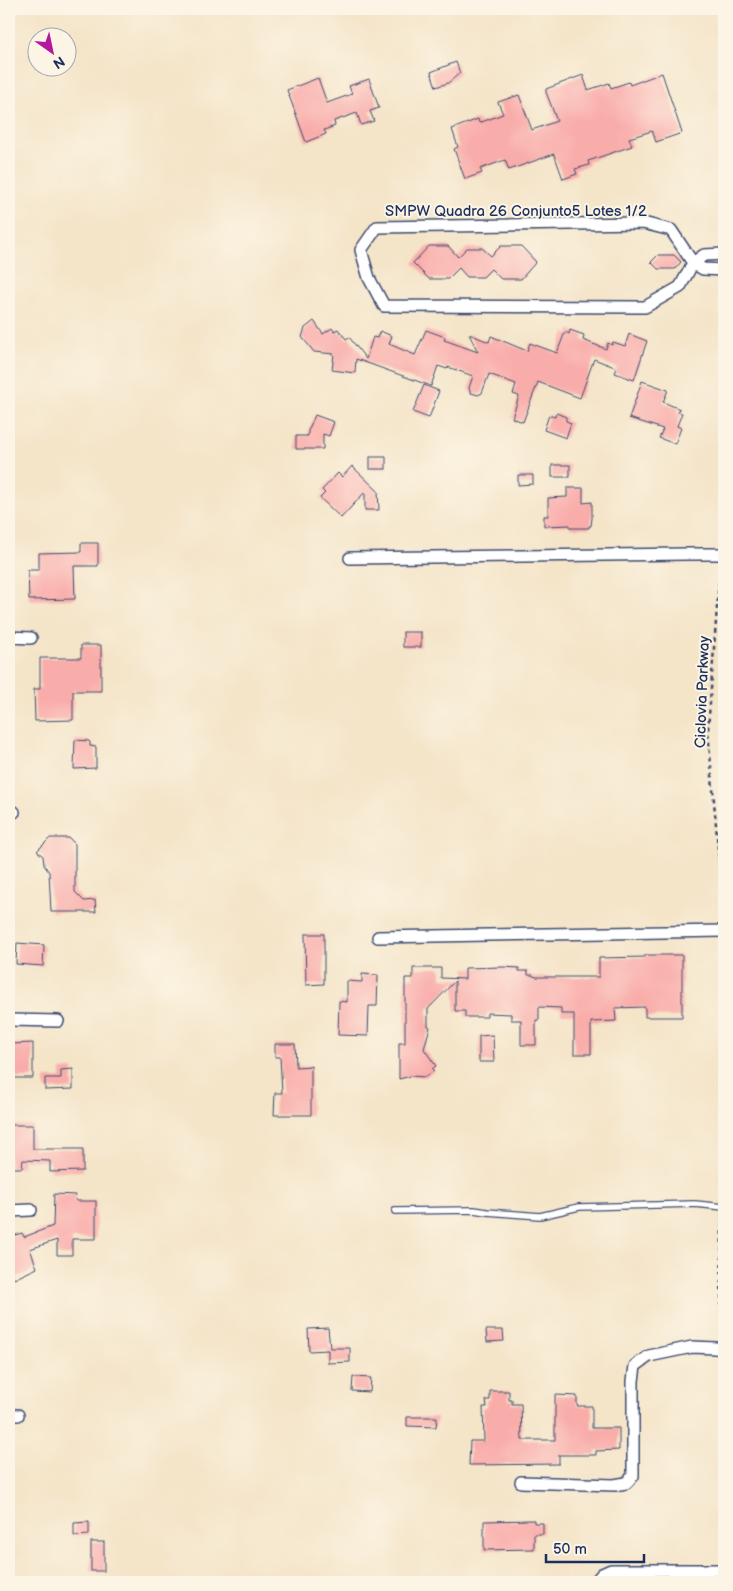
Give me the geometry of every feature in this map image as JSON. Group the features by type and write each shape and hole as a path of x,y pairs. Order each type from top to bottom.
{"street":[{"name":"SMPW Quadra 26 Conjunto5 Lotes 1/2","path":"643,223 672,230 693,263 680,287 645,307 384,306 369,278 361,250 377,227 643,223"},
{"path":"724,254 704,255 693,263 703,269 724,270"},
{"path":"350,558 723,554"},
{"path":"9,637 31,638"},
{"path":"378,937 724,931"},
{"path":"9,1020 58,1021"},
{"path":"9,1210 31,1210"},
{"path":"521,1482 614,1485 626,1483 633,1476 633,1381 635,1366 649,1356 692,1347 716,1348 724,1351"},
{"path":"595,1582 602,1574 611,1570 724,1570"}],"lane":[{"path":"396,1211 474,1210 540,1216 579,1207 695,1204 723,1207"}],"path":[{"name":"Ciclovia Parkway","path":"724,492 723,554 708,730 724,922"},
{"path":"724,1001 721,1313 724,1321"}],"building":[{"path":"456,62 460,73 448,83 436,87 431,72"},
{"path":"662,73 682,133 656,142 652,131 629,138 632,146 588,161 589,165 575,169 577,174 563,179 554,154 509,170 505,160 480,169 482,173 465,179 454,149 458,147 452,129 478,119 479,123 503,114 498,102 519,95 532,130 557,121 546,89 583,75 588,90 609,83 611,88 629,82 630,85"},
{"path":"318,78 327,103 352,94 349,86 369,79 379,108 370,111 374,121 361,125 357,113 334,121 335,126 324,130 326,134 306,142 287,90"},
{"path":"429,246 448,246 458,257 467,248 482,248 491,256 501,246 521,246 536,262 521,279 501,279 491,269 483,277 467,277 459,268 448,279 429,279 413,263"},
{"path":"658,255 674,255 681,262 675,269 658,269 651,262"},
{"path":"314,321 323,334 332,328 334,331 338,329 346,339 349,337 366,359 373,337 377,338 380,331 392,336 389,344 415,355 426,330 445,337 444,340 478,352 469,334 489,342 491,336 527,351 530,343 557,353 565,332 569,334 570,330 584,335 583,340 606,349 608,343 612,345 613,342 625,346 629,334 647,341 634,380 615,373 617,368 594,359 580,398 538,382 523,422 512,418 519,396 513,394 516,384 489,374 482,393 478,395 471,393 469,388 473,376 448,367 447,369 438,366 431,386 356,359 355,373 332,370 334,354 314,352 302,337 305,328"},
{"path":"642,381 668,390 663,402 680,409 678,412 682,413 677,426 681,428 675,444 659,438 663,429 629,418"},
{"path":"424,385 439,391 429,418 413,412"},
{"path":"556,413 566,417 566,421 571,423 566,438 544,430 549,415 555,417"},
{"path":"315,415 334,422 329,436 323,434 323,449 296,449 296,436 308,436 308,431"},
{"path":"370,457 386,457 386,469 370,469"},
{"path":"552,465 570,465 570,477 552,477"},
{"path":"352,466 378,491 379,510 365,510 365,492 341,518 320,498 325,493 322,490 338,473 342,477"},
{"path":"518,475 533,475 533,484 518,485"},
{"path":"567,488 583,488 583,503 592,502 592,518 589,528 570,528 570,525 544,526 544,516 548,516 548,498 567,497"},
{"path":"81,543 98,543 98,566 74,566 75,599 29,600 28,570 39,570 39,553 81,552"},
{"path":"403,632 421,632 421,647 403,647"},
{"path":"81,645 101,645 101,691 73,691 73,720 35,721 34,689 40,689 40,658 81,658"},
{"path":"75,740 89,741 90,746 96,747 96,768 74,769"},
{"path":"50,838 69,838 75,844 75,892 84,901 95,900 96,912 51,912 49,872 44,865 43,856 37,851"},
{"path":"305,934 324,934 324,984 306,985"},
{"path":"17,943 44,945 43,966 16,964"},
{"path":"645,955 682,955 682,1017 645,1017 645,1007 615,1008 616,1021 591,1022 591,1054 574,1054 574,1014 561,1014 561,1008 539,1007 539,1020 536,1020 536,1045 521,1045 521,1020 511,1020 511,1014 487,1013 487,1017 465,1017 465,1011 455,1011 455,981 428,1009 428,1026 430,1027 424,1049 436,1066 432,1069 434,1071 425,1077 411,1076 399,1079 399,1043 405,1043 405,978 413,978 413,968 441,968 441,978 465,979 465,968 503,967 519,968 519,971 528,971 528,975 537,977 599,977 599,958 645,957"},
{"path":"362,974 378,975 377,1006 369,1006 368,1036 338,1035 339,1001 347,1002 347,981 362,982"},
{"path":"493,1035 494,1062 479,1062 479,1036"},
{"path":"33,1043 33,1078 9,1078 9,1044"},
{"path":"275,1044 295,1044 296,1067 311,1066 311,1115 274,1115 275,1093 282,1093 280,1057 275,1057"},
{"path":"73,1069 73,1089 45,1090 45,1078 61,1078 61,1070"},
{"path":"9,1125 33,1125 33,1149 83,1149 83,1171 50,1172 50,1161 23,1160 22,1168 10,1168"},
{"path":"54,1194 75,1195 76,1201 96,1201 96,1239 72,1239 72,1255 57,1255 57,1240 30,1249 37,1268 14,1279 11,1270 9,1271 9,1237 22,1233 24,1237 53,1226"},
{"path":"328,1328 330,1348 350,1348 350,1362 328,1363 328,1350 309,1351 308,1329"},
{"path":"486,1330 503,1330 504,1341 487,1342"},
{"path":"353,1377 371,1378 370,1392 352,1391"},
{"path":"490,1391 509,1391 509,1400 512,1400 512,1404 521,1404 522,1440 555,1440 555,1395 577,1396 577,1406 592,1406 592,1428 619,1428 619,1450 596,1451 596,1455 559,1455 559,1464 469,1465 470,1441 484,1441 483,1407 487,1407 486,1400 490,1400"},
{"path":"407,1417 437,1417 436,1427 407,1426"},
{"path":"534,1520 534,1523 543,1523 543,1534 534,1534 534,1549 484,1550 484,1521"},
{"path":"89,1522 89,1535 74,1536 74,1523"},
{"path":"91,1542 104,1542 104,1571 91,1571"}]}
